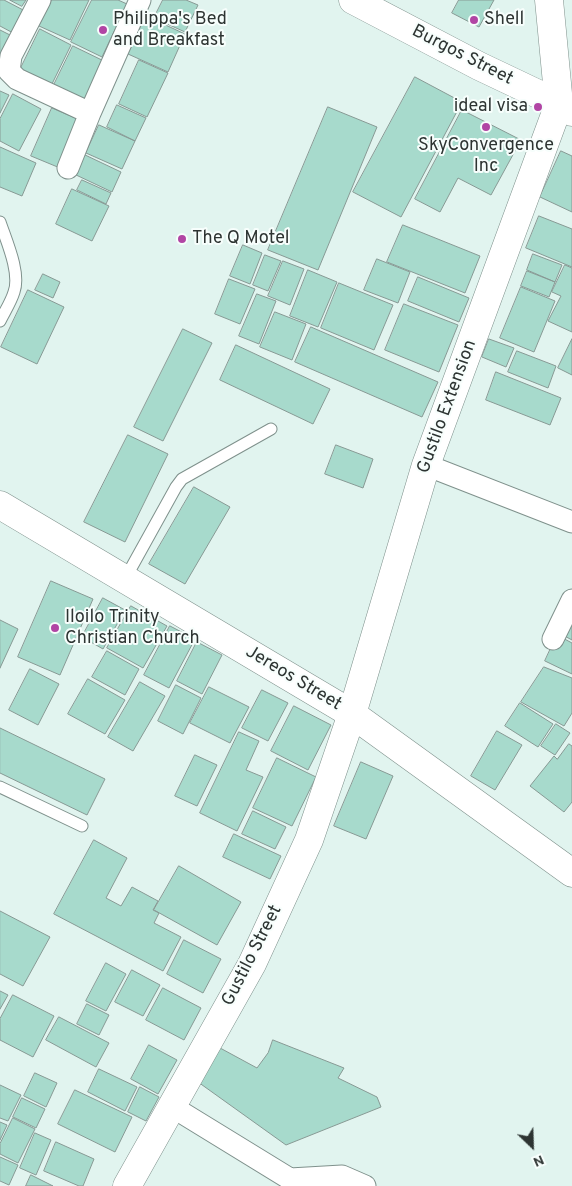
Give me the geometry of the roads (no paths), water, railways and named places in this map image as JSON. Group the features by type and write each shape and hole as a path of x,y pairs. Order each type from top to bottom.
{"street":[{"path":"40,0 11,56 9,71 17,79 90,113"},
{"path":"68,168 140,0"},
{"name":"Burgos Street","path":"353,0 479,66 565,108"},
{"path":"549,0 565,108"},
{"name":"Gustilo Extension","path":"352,714 426,465 565,108"},
{"path":"426,465 572,522"},
{"name":"Jereos Street","path":"0,505 352,714 572,873"},
{"path":"553,639 572,600"},
{"name":"Gustilo Street","path":"127,1186 252,964 309,840 352,714"},
{"path":"171,1106 290,1179 342,1176 365,1186"}],"lane":[{"path":"0,222 16,275 15,290 0,321"},
{"path":"125,579 182,479 271,430"},
{"path":"0,787 82,826"}],"place":[{"name":"Shell","path":"474,20"},
{"name":"Philippa's Bed and Breakfast","path":"103,30"},
{"name":"ideal visa","path":"538,107"},
{"name":"SkyConvergence Inc","path":"486,127"},
{"name":"The Q Motel","path":"182,239"},
{"name":"Iloilo Trinity Christian Church","path":"55,628"}]}
